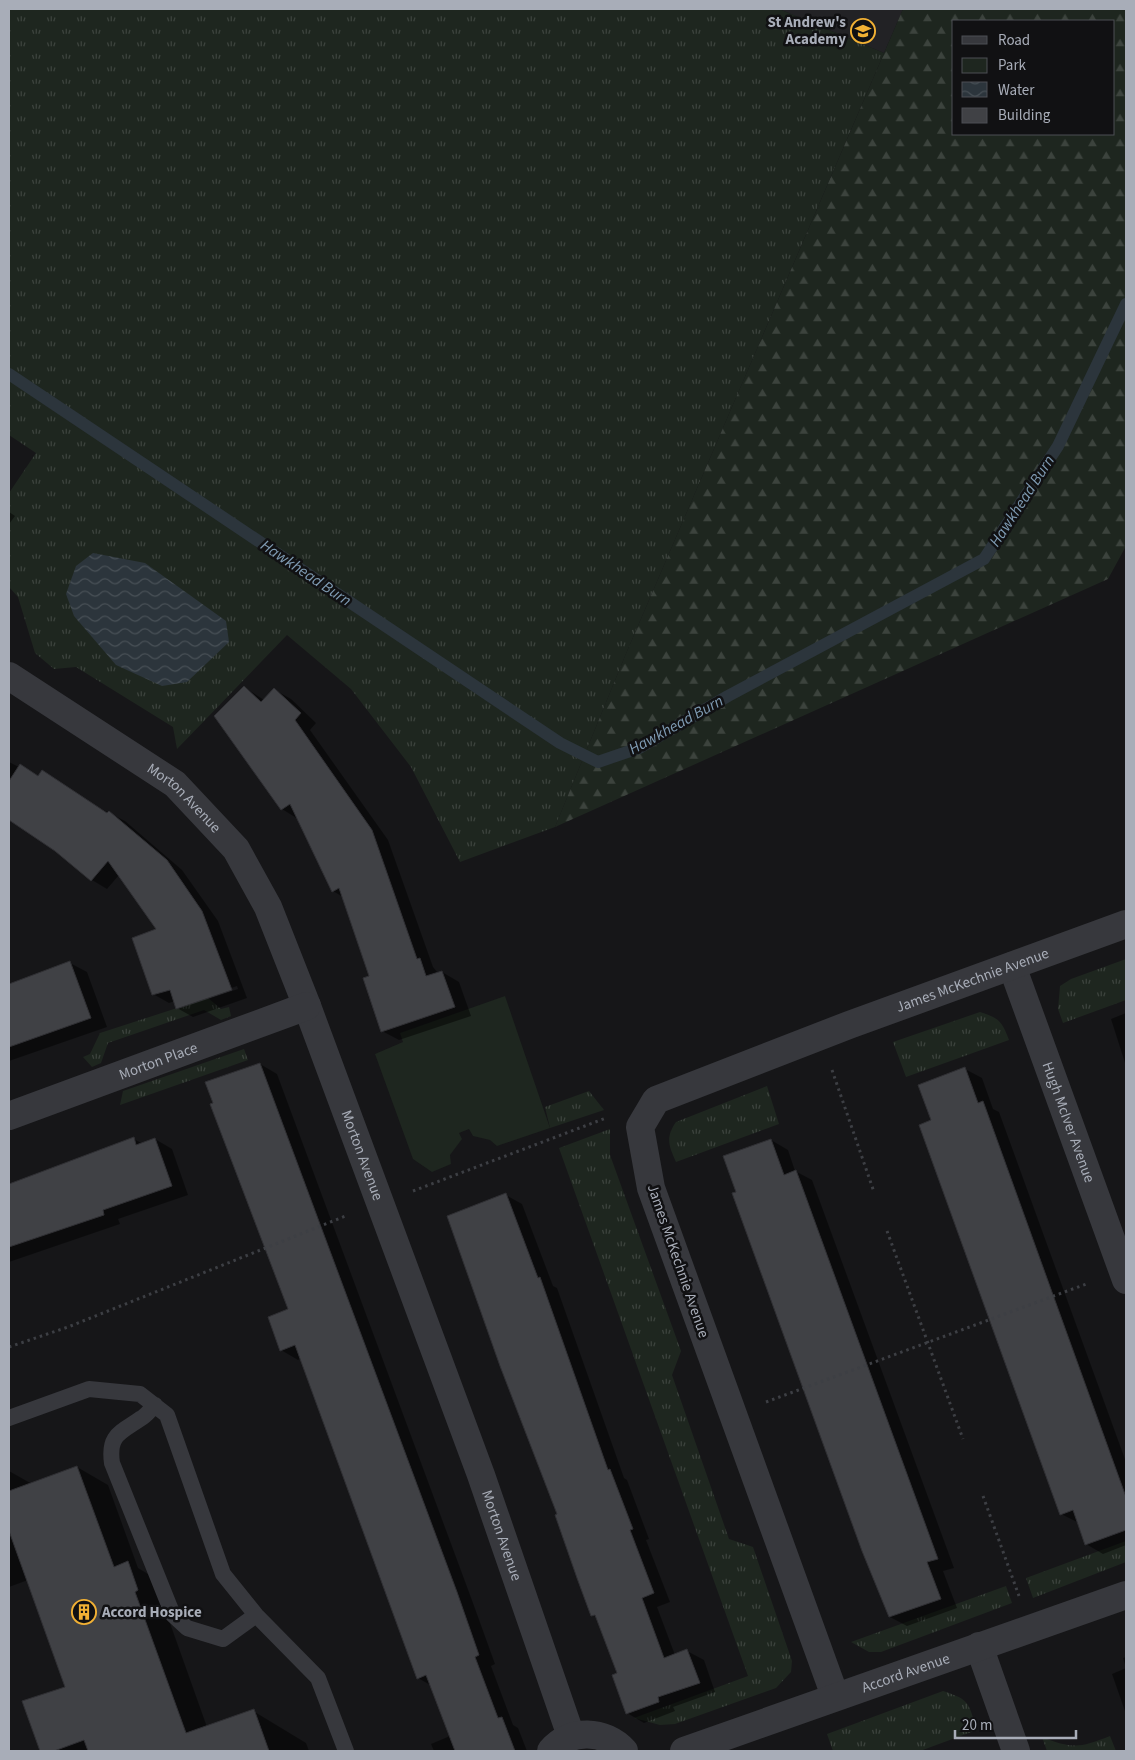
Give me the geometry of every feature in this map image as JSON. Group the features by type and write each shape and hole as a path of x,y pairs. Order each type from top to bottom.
{"street":[{"name":"Morton Avenue","path":"9,676 175,784 236,849 268,908 307,1006 481,1475 561,1744"},
{"name":"James McKechnie Avenue","path":"835,1696 651,1188 640,1127 656,1100 820,1036 1126,924"},
{"name":"Hugh McIver Avenue","path":"1012,966 1125,1275"},
{"name":"Morton Place","path":"9,1116 307,1006"},
{"name":"Accord Avenue","path":"684,1751 835,1696 1126,1595"},
{"path":"979,1646 1016,1751"},
{"path":"561,1744 587,1734 602,1736 617,1743 624,1751"}],"lane":[{"path":"9,1418 89,1389 140,1394 167,1415 223,1574 256,1615 318,1678 346,1751"},
{"path":"155,1405 142,1418 116,1435 110,1452 112,1463 173,1615 187,1628 223,1639 256,1615"}],"path":[{"path":"820,1036 874,1192"},
{"path":"9,1348 68,1327 380,1203 656,1100"},
{"path":"886,1231 963,1439"},
{"path":"733,1414 927,1342 1125,1275"},
{"path":"983,1496 1030,1628"}],"shaded area":[{"name":"St Andrew's Academy","path":"779,9 903,9 884,53"}],"green space":[{"path":"9,9 779,9 884,53 625,656 555,827 460,862 411,767 351,689 287,635 177,749 173,727 76,667 54,669 35,653 18,597 9,587 9,493 36,453 9,435"},
{"path":"903,9 1126,9 1126,546 1108,579 555,827 625,656"},
{"path":"1126,959 1126,1000 1063,1023 1058,1009 1060,986 1071,979"},
{"path":"505,996 550,1128 497,1146 490,1140 473,1136 469,1129 459,1133 462,1139 450,1155 451,1164 432,1172 413,1159 375,1054 403,1042 400,1033"},
{"path":"208,998 221,1009 229,1007 231,1016 221,1020 204,1010 108,1043 101,1063 92,1067 83,1057 90,1054 100,1033"},
{"path":"980,1012 996,1018 1004,1028 1009,1040 906,1077 893,1042"},
{"path":"244,1049 248,1060 120,1105 123,1091"},
{"path":"767,1086 779,1124 676,1162 669,1137 676,1122"},
{"path":"589,1091 604,1110 550,1128 545,1107"},
{"path":"610,1129 610,1155 681,1351 672,1375 729,1539 753,1547 792,1661 791,1672 776,1688 675,1724 660,1725 634,1718 748,1676 559,1148"},
{"path":"1126,1541 1126,1562 1033,1598 1026,1578"},
{"path":"1006,1586 1012,1603 881,1652 869,1652 851,1642"},
{"path":"943,1691 964,1700 970,1708 977,1730 920,1751 833,1751 827,1734"},
{"path":"1110,1736 1116,1751 1047,1751 1042,1737 1061,1744 1076,1746"}],"water":[{"path":"93,553 145,563 226,621 229,642 187,682 162,686 116,665 74,616 66,594 76,566"}],"building":[{"path":"244,686 261,702 274,688 301,713 295,720 372,830 417,959 420,958 426,976 442,971 455,1007 381,1032 363,978 369,976 339,888 332,892 290,804 281,810 214,716"},
{"path":"20,764 38,776 42,770 107,813 109,811 167,860 202,911 232,990 176,1009 170,990 152,995 132,938 156,929 108,861 91,881 55,851 9,820 9,781"},
{"path":"70,961 91,1018 9,1047 9,984"},
{"path":"260,1063 457,1592 479,1655 475,1657 498,1718 502,1717 515,1751 455,1751 426,1675 417,1679 295,1345 280,1351 268,1317 288,1309 210,1104 213,1103 205,1082"},
{"path":"965,1067 978,1103 983,1101 1126,1497 1126,1530 1085,1545 1073,1510 1060,1515 919,1125 931,1120 918,1085"},
{"path":"134,1137 136,1145 155,1138 172,1186 103,1210 104,1215 9,1247 9,1184"},
{"path":"771,1139 784,1175 796,1170 938,1559 927,1562 941,1599 889,1617 862,1551 732,1193 736,1192 723,1156"},
{"path":"506,1193 538,1278 540,1277 608,1470 610,1469 633,1529 630,1530 654,1593 642,1598 664,1658 687,1649 700,1683 658,1697 659,1702 626,1714 612,1675 617,1673 595,1615 591,1616 555,1515 557,1514 500,1366 447,1216"},
{"name":"Accord Hospice","path":"77,1466 114,1567 128,1561 138,1590 135,1592 186,1733 254,1709 269,1751 88,1751 84,1740 54,1751 40,1751 22,1701 65,1687 9,1531 9,1491"}],"waterway":[{"name":"Hawkhead Burn","path":"9,374 560,743 598,762 639,748 728,696 984,559 1058,446 1126,304"}],"place":[{"name":"St Andrew's Academy","path":"863,31"},
{"name":"Accord Hospice","path":"84,1612"}]}
